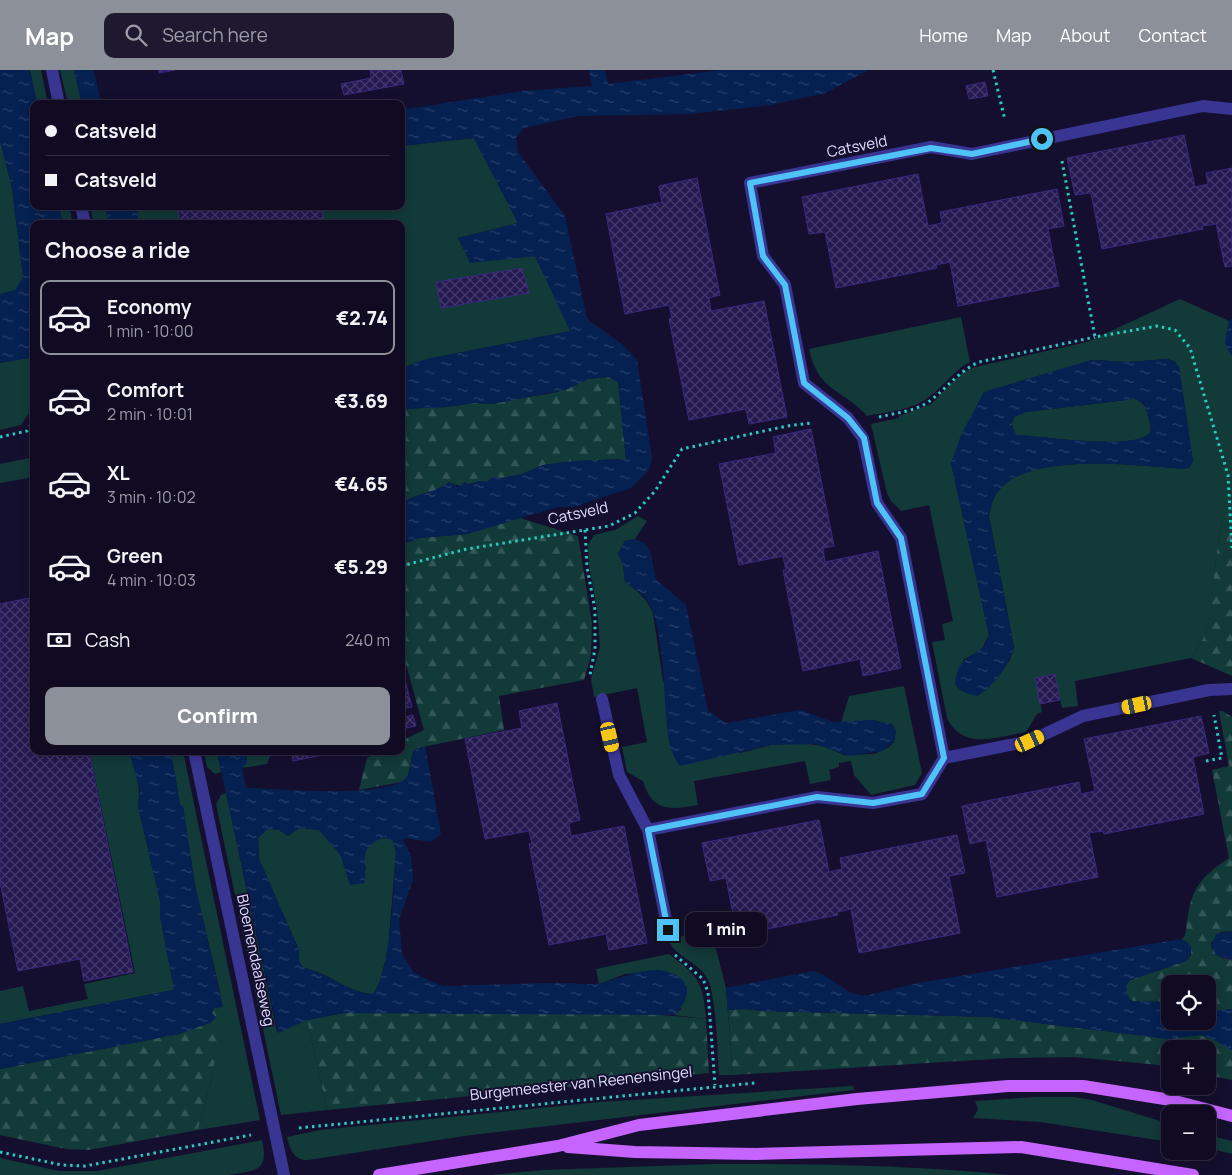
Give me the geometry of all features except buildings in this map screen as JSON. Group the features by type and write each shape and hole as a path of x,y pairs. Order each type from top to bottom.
{"main road":[{"path":"379,1175 558,1146 648,1124 858,1099 1008,1086 1083,1086 1171,1100 1232,1116"},
{"path":"558,1146 636,1152 756,1154 1021,1146 1193,1175"}],"street":[{"path":"52,70 58,100"},
{"name":"Catsveld","path":"944,758 901,538 877,503 864,438 848,418 804,383 785,285 763,256 750,183 931,148 972,154 1202,106 1232,110"},
{"path":"648,830 817,797 873,803 922,794 944,758 1030,741 1083,716 1210,690 1232,690"},
{"path":"602,699 619,775 648,830 668,930"},
{"name":"Bloemendaalseweg","path":"195,755 284,1175"}],"path":[{"path":"993,70 1011,146"},
{"path":"1058,135 1095,337"},
{"path":"848,418 869,419 916,408 930,401 967,368 979,362 1095,337 1157,326 1175,330 1190,348 1228,475 1232,548"},
{"name":"Catsveld","path":"405,565 467,550 609,526 635,512 655,491 682,449 787,426 848,418"},
{"path":"0,437 27,432 30,427"},
{"path":"584,530 594,610 595,639 588,686 602,699"},
{"path":"1206,761 1222,758 1210,690"},
{"path":"668,930 664,939 665,946 703,979 708,992 715,1085"},
{"name":"Burgemeester van Reenensingel","path":"0,1152 62,1165 85,1166 275,1131 715,1085 763,1082"}],"green space":[{"path":"30,70 41,70 47,100 36,100"},
{"path":"60,70 74,70 81,100 67,100"},
{"path":"474,138 518,223 458,238 470,262 535,256 571,331 427,359 405,367 405,220 138,220 137,210 405,210 405,146"},
{"path":"0,140 12,188 23,277 16,290 0,294"},
{"path":"60,210 70,210 72,220 62,220"},
{"path":"91,210 106,210 108,220 93,220"},
{"path":"1180,299 1229,321 1225,343 1232,356 1232,515 1223,517 1208,625 1199,647 1191,658 1075,681 1078,706 1062,708 1055,674 1035,678 1042,712 1037,714 1026,732 992,738 971,738 962,735 947,718 932,642 945,640 942,624 953,621 929,505 901,511 891,501 887,493 871,424 899,418 899,416 931,404 962,373 975,367 1087,342","holes":["1168,359 1175,362 1179,368 1193,461 1190,467 1185,469 1116,464 1062,465 1037,469 1017,477 1001,488 996,494 989,516 1014,647 1010,660 988,688 963,660 981,650 989,635 951,463 984,392 1092,360 1128,362"]},
{"path":"961,317 970,362 959,369 923,401 891,412 867,416 825,382 818,374 809,349"},
{"path":"30,358 30,412 21,425 0,430 0,363"},
{"path":"608,377 618,381 626,459 575,461 543,465 522,474 502,478 492,477 487,482 459,485 449,482 437,489 405,501 405,409 447,407 474,403 493,404 504,400 565,390 588,379"},
{"path":"1135,399 1146,408 1150,423 1150,433 1141,438 1107,442 1015,435 1012,425 1014,416 1026,412"},
{"path":"30,458 30,478 0,483 0,464"},
{"path":"1232,515 1232,676 1191,658 1199,647 1208,625 1223,516"},
{"path":"638,516 647,521 635,539 625,541 618,553 623,564 625,582 642,596 653,613 663,681 740,753 771,745 800,743 824,746 844,755 874,754 889,747 894,742 896,731 892,724 873,720 841,723 849,696 904,686 922,773 915,785 871,795 854,775 851,761 839,763 839,767 829,770 831,780 810,784 805,761 694,781 698,805 671,808 657,804 651,799 643,781 627,772 622,747 647,742 637,688 594,697 591,679 600,647 588,545 594,535 615,530"},
{"path":"520,518 578,536 592,623 591,655 584,680 499,696 504,730 418,748 413,751 408,776 402,782 359,790 367,758 373,755 405,755 405,739 424,730 405,663 405,544 420,538 467,534"},
{"path":"1219,711 1223,711 1232,717 1232,931 1221,932 1211,943 1211,947 1222,958 1232,960 1232,1009 1216,1011 1216,975 1161,975 1161,1002 1132,1001 1127,995 1126,986 1130,980 1186,961 1191,955 1191,947 1181,939 1186,931 1193,897 1202,880 1229,858 1212,770 1229,766"},
{"path":"90,755 130,755 134,765 138,785 138,806 160,901 160,916 173,990 0,1024 0,991 23,986 29,1011 88,999 84,984 135,973"},
{"path":"172,755 184,755 260,1120 198,1130 212,1078 221,996 195,885 183,807 180,805"},
{"path":"205,755 218,755 221,772 215,774 207,767"},
{"path":"246,755 270,755 267,764 242,768 247,762"},
{"path":"226,793 277,1032 307,1020 327,1110 281,1115 216,804 221,795"},
{"path":"299,828 319,830 340,854 351,885 366,869 364,855 368,845 376,840 385,838 393,840 396,852 388,950 378,989 373,994 354,990 313,970 303,968 299,961 299,950 259,859 258,838 267,829 279,830 288,836"},
{"path":"711,930 726,988 733,1075 719,1075 717,1038 710,984 702,971 675,950 669,939"},
{"path":"669,954 693,974 701,987 706,1019 674,1015 681,1009 666,971 625,974 599,984 596,969"},
{"path":"223,1007 212,1078 198,1130 89,1150 66,1149 0,1135 0,1069 179,1034 212,1013 214,1008"},
{"path":"728,1010 990,1017 1169,1039 1200,1035 1215,1040 1161,1040 1161,1065 1075,1057 1009,1058 733,1075"},
{"path":"344,1013 651,1014 706,1019 709,1073 327,1110 307,1020"},
{"path":"1216,1041 1232,1050 1232,1080 1216,1077"},
{"path":"853,1086 854,1090 471,1135 308,1160 299,1159 293,1153 287,1137 320,1130 600,1102"},
{"path":"1035,1097 1074,1097 1092,1100 1161,1121 1161,1141 1040,1122 973,1118 978,1109 975,1101"},
{"path":"1216,1137 1232,1141 1232,1154 1216,1150"},
{"path":"262,1140 264,1158 262,1164 258,1168 247,1172 229,1175 0,1175 0,1158 59,1171 97,1171"},
{"path":"714,1164 862,1166 1009,1175 491,1175 543,1170"}],"water":[{"path":"0,70 30,70 36,100 30,100 30,210 60,210 62,220 30,220 30,358 0,363 0,294 15,290 23,277 12,188 0,140"},
{"path":"74,70 94,70 100,100 81,100"},
{"path":"589,70 605,70 608,84 722,70 868,70 826,93 770,105 690,114 578,116 524,128 516,138 518,152 565,216 587,319 623,345 637,360 652,458 649,470 631,488 573,507 558,507 467,534 420,538 405,544 405,502 438,489 449,482 458,487 465,482 470,485 478,481 487,482 492,477 502,478 522,474 543,465 575,461 626,459 618,382 608,377 588,379 565,390 493,404 474,403 447,407 405,409 405,367 427,359 570,331 535,256 470,263 458,238 518,223 474,138 405,146 405,109 523,91 592,86"},
{"path":"106,210 137,210 138,220 108,220"},
{"path":"1232,318 1232,356 1225,343 1229,321"},
{"path":"1168,359 1175,362 1179,367 1193,461 1190,467 1185,469 1116,464 1062,465 1037,469 1017,477 1001,488 994,498 989,517 1014,647 1004,668 995,680 978,696 960,690 955,684 961,665 981,649 989,635 951,463 961,435 984,392 1092,360 1128,362","holes":["1135,399 1144,403 1151,428 1150,433 1141,438 1126,441 1087,441 1016,435 1012,425 1014,417 1026,412"]},
{"path":"635,539 645,544 650,551 656,580 686,605 708,711 726,723 800,710 833,722 873,720 891,724 896,731 894,742 882,751 849,756 816,744 771,745 680,766 673,755 668,736 662,657 657,625 646,599 625,582 623,564 618,553 625,541"},
{"path":"425,746 441,834 431,842 405,838 403,840 411,856 413,880 399,919 402,954 414,973 439,985 452,986 552,983 593,984 643,971 660,970 677,976 686,985 687,991 684,1003 674,1015 344,1013 307,1020 278,1033 218,755 246,755 247,762 242,768 246,788 304,791 374,789 392,786 404,780 409,771 413,751","holes":["300,828 319,830 340,854 350,885 365,883 365,856 367,850 376,841 384,837 393,840 396,852 388,948 379,983 373,994 354,990 313,970 303,968 299,961 299,950 259,859 258,838 267,829 279,830 288,836"]},
{"path":"130,755 172,755 180,805 183,806 195,885 223,1007 214,1008 212,1013 216,1017 210,1023 179,1034 0,1069 0,1024 173,990 160,916 160,901 138,806 140,791"},
{"path":"1232,931 1232,960 1216,955 1211,947 1216,934"},
{"path":"1181,939 1188,943 1191,948 1186,961 1130,980 1126,986 1127,995 1133,1001 1161,1002 1161,1030 1216,1030 1216,1011 1232,1009 1232,1050 1216,1040 1200,1035 1169,1039 990,1017 728,1010 726,988 812,971 822,974 851,993 865,996 918,983"}],"route":[{"path":"668,930 648,830 817,797 873,803 922,794 944,758 901,538 877,503 864,438 848,418 804,383 785,285 763,256 750,183 931,148 972,154 1042,139"}]}
